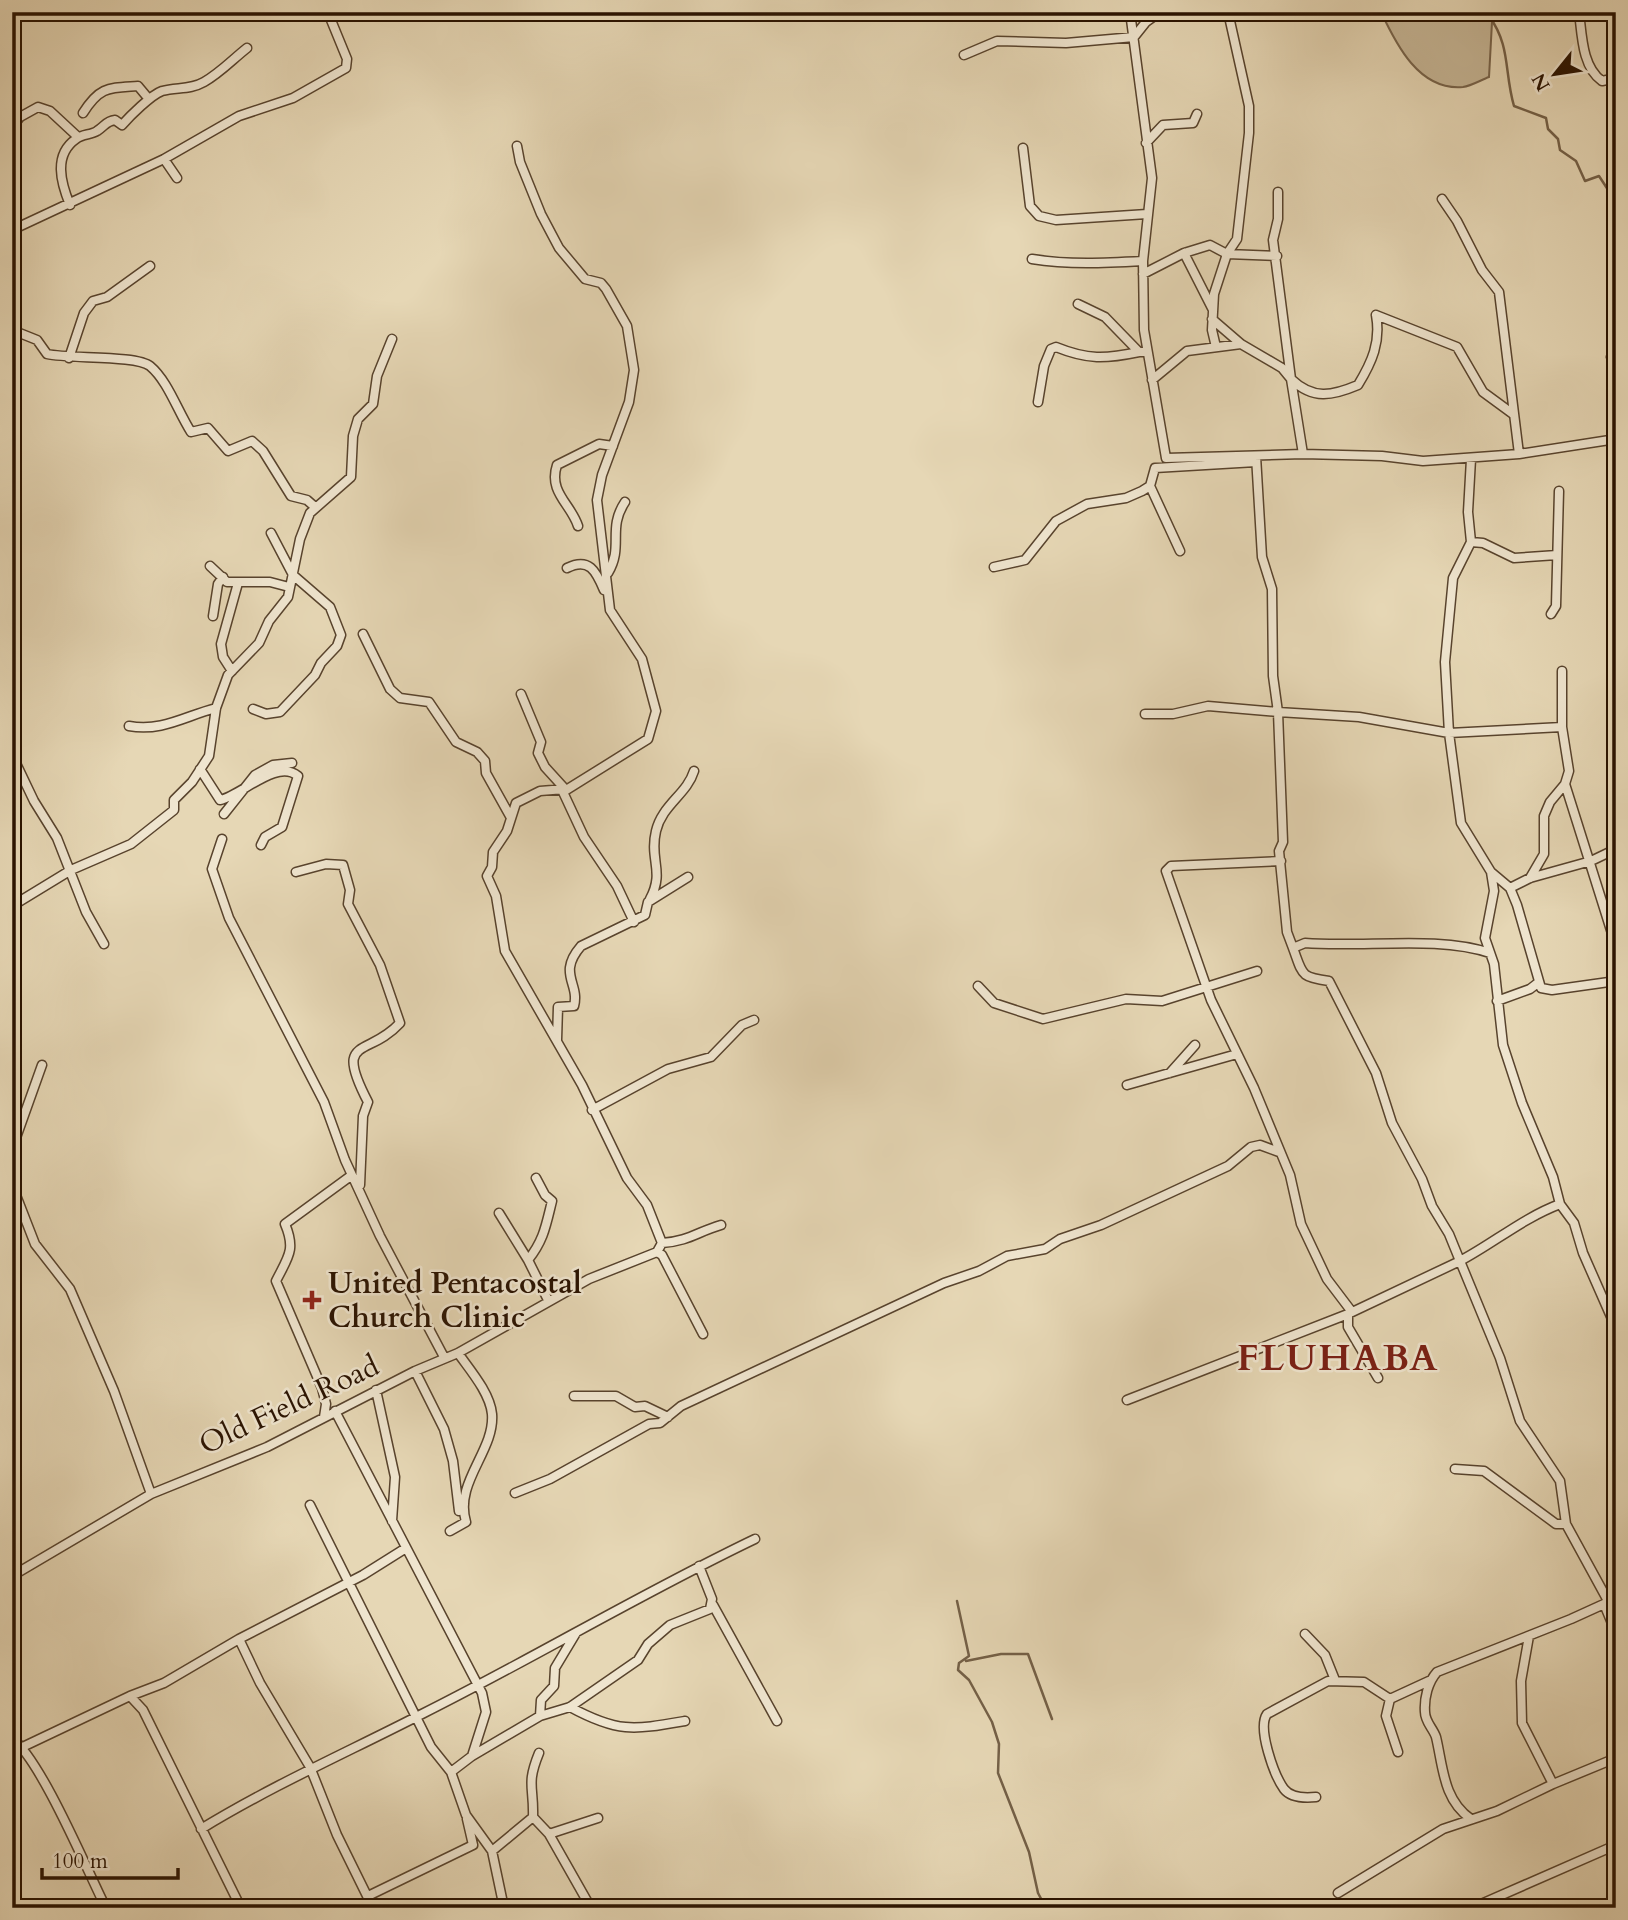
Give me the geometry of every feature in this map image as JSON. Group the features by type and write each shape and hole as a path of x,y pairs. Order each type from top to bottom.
{"street":[{"path":"1130,12 1152,177 1143,261 1142,352 1152,380 1166,458 1256,459"},
{"path":"964,55 998,41 1066,43 1133,37 1146,22 1160,12"},
{"path":"1212,314 1227,254 1237,239 1250,117 1228,12"},
{"path":"1579,12 1586,55 1593,74 1602,81 1616,78"},
{"path":"12,230 164,159 239,116 293,98 346,68 348,60 331,20"},
{"path":"70,205 61,183 62,157 78,137 97,132 108,121 116,120 122,125 141,110 148,98 158,92 187,89 203,82 247,48"},
{"path":"82,113 98,92 107,88 138,86 148,98"},
{"path":"12,128 20,117 38,107 50,111 78,137"},
{"path":"1146,143 1163,125 1193,123 1197,114"},
{"path":"517,146 520,162 541,214 559,248 585,279 601,284 606,289 627,326 634,370 629,402 597,500 608,573 607,595"},
{"path":"1023,148 1030,206 1039,216 1056,220 1147,215"},
{"path":"164,159 177,178"},
{"path":"1278,192 1278,219 1273,231 1282,330 1290,354 1291,379 1303,454"},
{"path":"1442,199 1482,270 1499,292 1519,454"},
{"path":"1143,274 1184,253 1210,245 1227,254 1277,256"},
{"path":"1184,253 1212,314 1216,347"},
{"path":"1032,259 1066,265 1090,261 1143,261"},
{"path":"69,358 84,313 93,301 107,297 150,266"},
{"path":"1078,304 1105,317 1142,352"},
{"path":"1212,314 1241,344 1282,368 1291,379 1308,391 1327,397 1358,385 1376,350 1379,332 1376,314 1457,347 1483,392 1513,414"},
{"path":"12,330 37,340 47,354 69,358 131,359 149,365 163,382 191,432 208,428 228,451 252,440 263,450 291,496 307,500 316,507"},
{"path":"12,906 71,870 131,844 174,810 174,800 192,782 209,756 216,708 232,671 259,643 269,621 288,597 305,525 316,507 351,477 353,436 358,419 373,404 377,376 392,338"},
{"path":"1152,380 1180,355 1241,344"},
{"path":"1038,402 1044,366 1051,349 1056,347 1091,359 1142,352"},
{"path":"1180,551 1150,486 1155,468 1303,454 1423,461 1471,458 1519,454 1616,439"},
{"path":"578,526 556,489 553,476 557,465 600,444 613,446"},
{"path":"1471,458 1468,512 1471,541 1453,578 1445,674 1449,733 1461,823 1491,872 1510,888 1544,991 1616,981"},
{"path":"1256,459 1262,557 1272,589 1273,676 1278,712 1283,842 1279,851 1287,932 1303,975 1312,980 1329,981 1376,1073 1392,1123 1422,1179 1432,1206 1449,1234 1500,1358 1520,1421 1560,1481 1566,1524 1605,1602 1616,1633"},
{"path":"994,567 1025,560 1056,521 1087,504 1134,496 1150,486"},
{"path":"1551,614 1556,606 1559,491"},
{"path":"608,573 617,545 616,516 625,502"},
{"path":"253,709 266,714 280,712 315,675 321,663 337,646 341,635 330,607 293,575 271,533"},
{"path":"1471,541 1483,543 1514,558 1557,555"},
{"path":"567,568 577,563 589,565 596,570 607,595 610,610 642,659 656,711 648,739 565,789 556,788 529,795 516,803 507,831 493,852 492,867 486,876 496,896 505,951 557,1040 627,1178 647,1205 662,1255 703,1334"},
{"path":"210,566 223,577 238,583 270,582 289,587"},
{"path":"213,616 218,584 223,577"},
{"path":"232,671 223,657 221,645 238,583"},
{"path":"363,634 390,688 400,698 429,702 456,743 477,752 485,761 486,774 510,816"},
{"path":"1530,878 1544,854 1544,816 1550,802 1565,785 1569,771 1562,727 1562,671"},
{"path":"521,694 541,742 538,753 545,767 565,789"},
{"path":"1145,714 1173,714 1208,706 1359,718 1449,733 1562,727"},
{"path":"129,726 163,727 216,708"},
{"path":"12,755 71,870 86,912 104,944"},
{"path":"200,769 217,799 236,795 267,767 292,763"},
{"path":"224,814 246,785 259,783 277,771 293,772 298,776 283,825 265,837 261,845"},
{"path":"557,1040 558,1007 574,1006 569,971 575,953 581,946 645,915 648,902 658,884 652,848 656,831 666,807 686,786 694,771"},
{"path":"1565,785 1616,946"},
{"path":"565,789 563,792 584,837 635,922"},
{"path":"222,839 212,869 229,918 324,1102 352,1175 380,1237 444,1357"},
{"path":"1510,888 1530,878 1591,861 1616,849"},
{"path":"1281,861 1167,867 1171,888 1208,989 1293,1183 1301,1224 1327,1279 1350,1313 1348,1327 1378,1378"},
{"path":"296,872 327,863 343,865 350,890 348,904 380,965 399,1013 400,1023 394,1030 359,1047 352,1066 368,1101 363,1116 359,1177 361,1191"},
{"path":"1491,872 1494,891 1485,939 1494,964 1503,1045 1522,1103 1553,1177 1560,1204 1574,1223 1583,1253 1616,1328"},
{"path":"648,902 688,877"},
{"path":"1293,948 1305,943 1440,946 1476,948 1490,953"},
{"path":"978,985 994,1003 1043,1019 1126,999 1154,1003 1208,989 1257,971"},
{"path":"1497,1001 1530,989 1539,982"},
{"path":"592,1110 668,1069 711,1057 743,1025 754,1020"},
{"path":"1170,1073 1195,1045"},
{"path":"1127,1085 1237,1054"},
{"path":"12,1149 42,1065"},
{"path":"515,1493 550,1479 668,1417 681,1406 873,1314 1007,1256 1045,1248 1060,1239 1101,1226 1228,1166 1251,1147 1260,1145 1279,1152"},
{"path":"324,1417 326,1404 316,1370 276,1281 289,1256 292,1241 285,1224 352,1175"},
{"path":"528,1260 541,1244 547,1230 552,1201 545,1195 536,1178"},
{"path":"12,1185 35,1244 70,1289 114,1391 151,1494"},
{"path":"1127,1400 1350,1313 1487,1247 1514,1226 1560,1204"},
{"path":"499,1213 528,1260 548,1300"},
{"name":"Old Field Road","path":"12,1576 151,1494 244,1458 376,1390 444,1357 458,1353 589,1279 659,1248 688,1241 701,1231 722,1225"},
{"path":"458,1353 481,1388 492,1414 490,1430 462,1507 466,1522"},
{"path":"415,1371 444,1429 453,1461 457,1507 466,1522"},
{"path":"376,1390 395,1477 393,1521"},
{"path":"574,1396 616,1396 635,1407 645,1406 668,1417"},
{"path":"335,1411 478,1684 486,1712 472,1756"},
{"path":"1455,1469 1484,1471 1556,1524 1566,1524"},
{"path":"310,1505 431,1747 451,1772 474,1844 368,1896"},
{"path":"450,1531 466,1522"},
{"path":"201,1829 310,1767 416,1717 699,1566 755,1539"},
{"path":"12,1752 130,1696 164,1683 406,1548"},
{"path":"699,1566 713,1605 777,1721"},
{"path":"1390,1699 1429,1681 1437,1672 1529,1636 1605,1602 1616,1594"},
{"path":"451,1772 472,1756 540,1716 570,1707 638,1660 648,1644 670,1625 713,1605"},
{"path":"540,1716 541,1700 554,1686 555,1668 577,1632"},
{"path":"1305,1634 1325,1655 1335,1680"},
{"path":"1529,1636 1521,1681 1522,1723 1553,1784"},
{"path":"239,1639 310,1767 337,1835 373,1908"},
{"path":"1316,1797 1294,1796 1285,1790 1264,1737 1262,1720 1273,1708 1335,1680 1364,1682 1390,1699"},
{"path":"1429,1681 1424,1713 1434,1732 1438,1757 1452,1799 1471,1819"},
{"path":"130,1696 143,1710 241,1908"},
{"path":"1390,1699 1386,1716 1398,1752"},
{"path":"570,1707 602,1724 640,1729 685,1721"},
{"path":"12,1738 24,1747 106,1908"},
{"path":"539,1754 529,1784 533,1797 533,1817 549,1834 591,1908"},
{"path":"1338,1893 1429,1836 1497,1811 1616,1758"},
{"path":"466,1815 492,1851 504,1908"},
{"path":"492,1851 533,1817"},
{"path":"549,1834 598,1818"},
{"path":"1472,1908 1616,1845"}],"shaded area":[{"path":"1381,12 1489,12 1492,22 1489,77 1463,87 1447,86 1434,81 1411,63"}],"waterway":[{"path":"1489,16 1501,38 1514,106 1546,118 1548,129 1558,139 1560,150 1576,161 1585,181 1599,176 1616,202"},
{"path":"957,1601 969,1656 959,1663 958,1670 969,1680 992,1722 999,1744 998,1773 1029,1852 1038,1893 1046,1908"},
{"path":"966,1661 1001,1654 1028,1654 1052,1719"}],"place":[{"name":"United Pentacostal Church Clinic","path":"312,1300"}],"district":[{"name":"FLUHABA","path":"1338,1358"}]}
